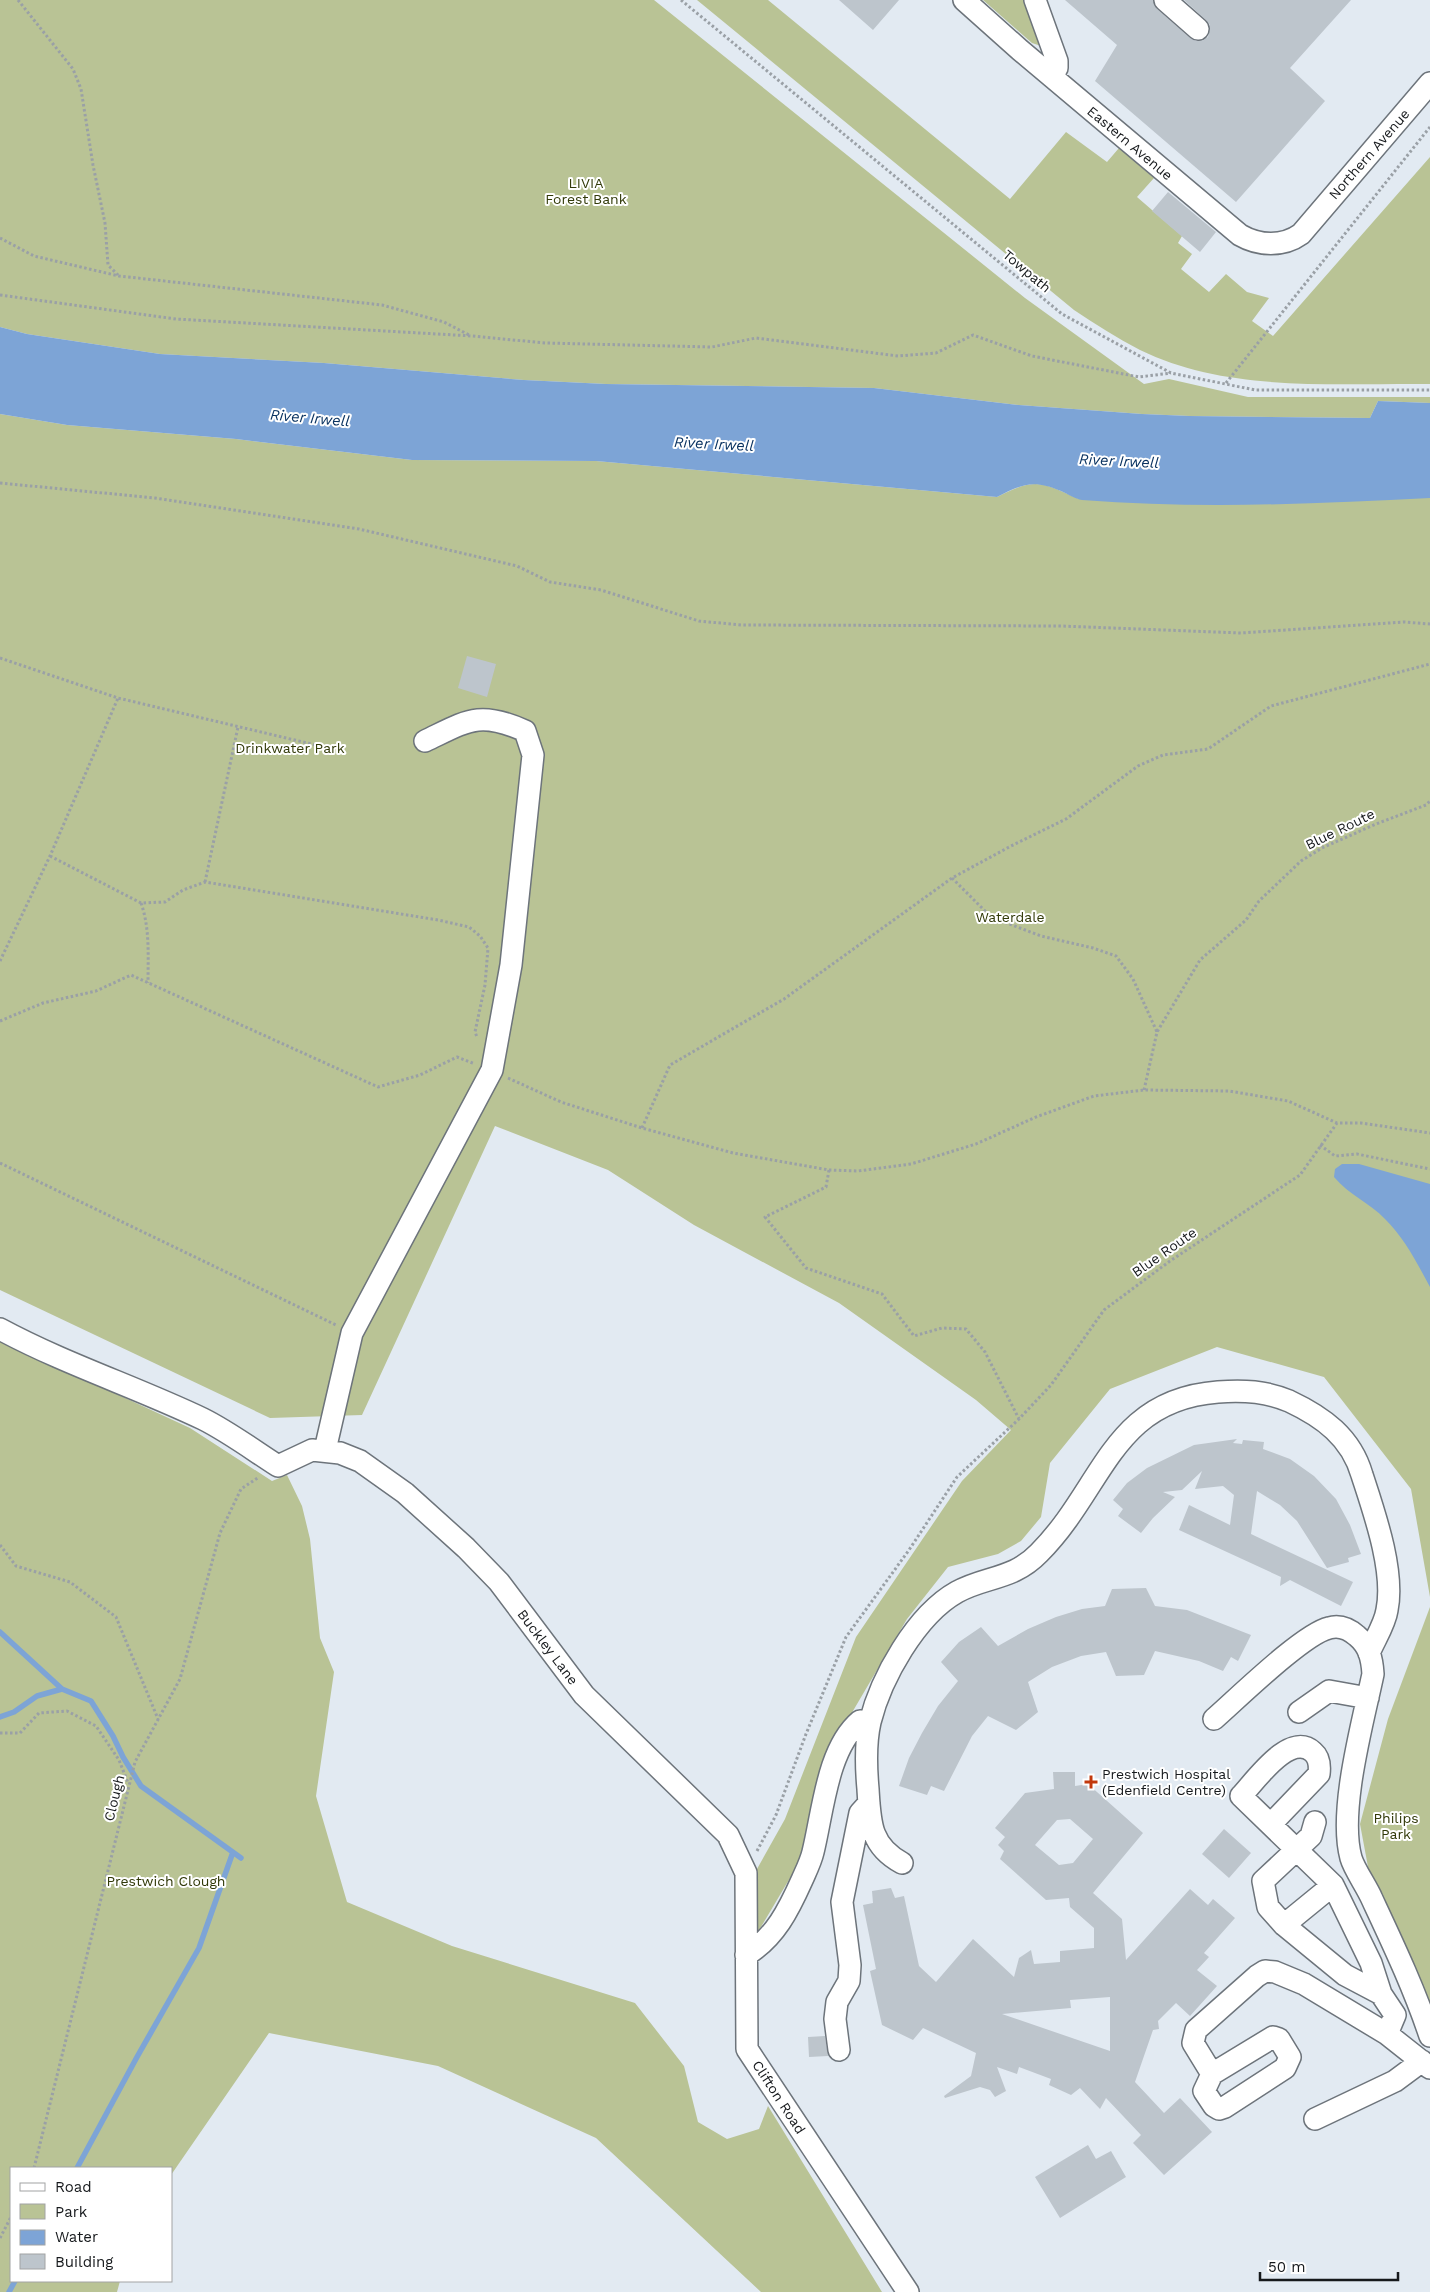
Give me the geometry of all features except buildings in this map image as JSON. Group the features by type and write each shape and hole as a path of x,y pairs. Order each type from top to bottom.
{"street":[{"name":"Eastern Avenue","path":"964,0 1051,76 1250,241 1262,244 1287,241 1294,238 1308,226"},
{"path":"1035,0 1057,61 1057,68 1051,76"},
{"path":"1165,0 1198,28"},
{"name":"Northern Avenue","path":"1308,226 1430,83"},
{"path":"0,1329 41,1351 127,1384 205,1420 278,1466 302,1453 324,1450 352,1333 492,1070 510,965 533,756 524,731 508,724 481,718 462,724 425,741"},
{"path":"902,1863 886,1854 879,1844 869,1804 867,1742 870,1722 894,1664 914,1632 933,1611 954,1594 970,1586 1005,1576 1023,1567 1039,1554 1075,1509 1116,1446 1128,1432 1156,1409 1168,1403 1210,1392 1257,1391 1284,1399 1322,1419 1340,1434 1352,1451 1360,1468 1376,1519 1390,1583 1387,1612 1370,1653"},
{"name":"Buckley Lane","path":"324,1450 340,1453 360,1461 381,1474 466,1548 499,1582 584,1695 728,1836 746,1873"},
{"path":"1214,1719 1299,1645 1319,1631 1330,1627 1342,1627 1354,1633 1364,1642 1370,1653 1373,1674 1352,1778 1347,1829 1351,1859 1363,1880 1418,2000 1430,2036"},
{"path":"1299,1712 1329,1691 1368,1698"},
{"path":"746,1955 755,1950 775,1929 789,1907 813,1854 830,1777 840,1749 852,1728 860,1721 870,1722"},
{"path":"839,2050 835,2019 837,2002 849,1981 850,1965 842,1902 860,1813 869,1804"},
{"path":"1315,1822 1311,1836 1264,1881 1268,1907 1284,1924 1345,1975 1381,1994"},
{"path":"1271,1824 1333,1885 1371,1964 1391,2025 1426,2065 1315,2119"},
{"name":"Clifton Road","path":"746,1873 747,2049 908,2292"},
{"path":"1284,1924 1333,1885"},
{"path":"1212,2074 1193,2043 1196,2030 1257,1976 1266,1971 1286,1975 1391,2025"},
{"path":"1391,2025 1418,2000"}],"path":[{"path":"18,0 73,70 81,89 93,165 105,223 108,265 119,276"},
{"name":"Towpath","path":"681,0 1062,314 1171,372 1255,390 1430,390"},
{"path":"1226,383 1430,127"},
{"path":"0,238 34,256 119,276 382,305 444,322 472,336"},
{"path":"0,296 176,319 472,336 545,343 712,347 756,338 898,356 936,353 973,335 1032,356 1120,373 1139,376 1171,372"},
{"path":"0,483 155,498 359,530 517,566 550,582 601,590 699,620 741,625 1061,626 1241,633 1404,622 1430,624"},
{"path":"0,658 118,698 324,747"},
{"path":"642,1128 670,1065 784,999 952,878 1066,819 1138,766 1162,755 1208,749 1271,706 1430,664"},
{"path":"0,961 50,856 118,698"},
{"path":"205,882 238,727"},
{"name":"Blue Route","path":"1144,1090 1157,1032 1200,960 1246,920 1259,901 1283,876 1322,848 1376,824 1426,805 1430,801"},
{"path":"50,856 141,903 165,902 183,890 205,882 469,926 480,936 488,948 485,985 475,1032 478,1040"},
{"path":"952,878 991,917 1041,936 1093,948 1116,956 1133,979 1157,1032"},
{"path":"141,903 145,914 148,983"},
{"path":"0,1021 43,1003 96,992 131,975 378,1087 420,1075 458,1057 492,1070 561,1102 642,1128 732,1153 828,1170 858,1171 911,1164 976,1144 1036,1117 1094,1096 1144,1090 1238,1092 1288,1101 1337,1122 1361,1123 1430,1133"},
{"name":"Blue Route","path":"746,1873 776,1815 806,1734 846,1637 909,1550 957,1477 1019,1419 1051,1385 1104,1310 1177,1256 1300,1175 1337,1122"},
{"path":"1320,1145 1335,1156 1357,1154 1430,1169"},
{"path":"0,1163 352,1333"},
{"path":"828,1170 826,1187 765,1217 806,1268 882,1294 914,1336 942,1328 966,1329 985,1352 1019,1419"},
{"name":"Clough","path":"34,2167 135,1762 180,1679 220,1533 241,1489 278,1466"},
{"path":"0,1545 16,1566 70,1582 116,1617 158,1719"},
{"path":"0,1733 20,1733 39,1713 67,1711 96,1726 119,1760 129,1784"},
{"path":"0,2238 10,2219"}],"green space":[{"name":"LIVIA Forest Bank","path":"0,0 654,0 1025,298 1144,384 1169,379 1248,397 1430,397 1430,403 1378,401 1370,418 1142,414 1019,405 874,388 606,384 524,380 324,363 160,354 27,334 0,327"},
{"path":"697,0 768,0 1010,199 1066,132 1107,162 1119,148 1154,178 1137,197 1182,236 1178,243 1192,254 1181,269 1209,292 1226,274 1247,292 1269,298 1252,321 1273,336 1430,157 1430,384 1282,383 1245,379 1209,373 1174,364 1140,350 1074,310"},
{"path":"983,0 1030,0 1041,46 1032,43"},
{"path":"0,414 67,425 236,439 412,460 596,461 997,497 1030,484 1047,486 1079,499 1430,496 1430,1597 1411,1489 1324,1377 1217,1347 1110,1389 1050,1463 1041,1517 1021,1541 998,1554 948,1567 907,1619 850,1716 806,1851 755,1937 757,1869 785,1819 856,1637 962,1481 1011,1430 976,1400 839,1303 694,1225 608,1170 495,1126 362,1415 270,1418 0,1290"},
{"name":"Prestwich Clough","path":"0,1340 190,1428 272,1481 287,1475 302,1506 310,1539 320,1638 334,1672 316,1796 347,1902 452,1946 635,2003 684,2066 698,2122 727,2139 759,2129 768,2106 882,2292 761,2292 596,2138 438,2066 269,2033 172,2174 172,2167 10,2167 10,2282 120,2282 117,2292 0,2292"},
{"name":"Philips Park","path":"1430,1607 1430,2003 1374,1899 1360,1824 1388,1719"}],"water":[{"name":"River Irwell","path":"0,327 27,334 160,354 324,363 524,380 606,384 874,388 1019,405 1142,414 1370,418 1378,401 1430,403 1430,498 1300,504 1212,505 1126,503 1077,499 1051,487 1035,484 1021,486 997,497 596,461 412,460 236,439 67,425 0,414"},
{"path":"1342,1164 1359,1164 1430,1184 1430,1287 1399,1235 1379,1213 1346,1189 1334,1177 1335,1169"}],"waterway":[{"path":"0,1632 62,1689 91,1701 141,1786 241,1858"},
{"path":"0,1717 14,1712 37,1696 62,1689"},
{"path":"78,2167 199,1948 233,1852"},
{"path":"9,2292 14,2282"}],"place":[{"name":"Prestwich Hospital (Edenfield Centre)","path":"1091,1782"}],"park label":[{"name":"Drinkwater Park","path":"290,748"},
{"name":"Waterdale","path":"1010,917"}]}
